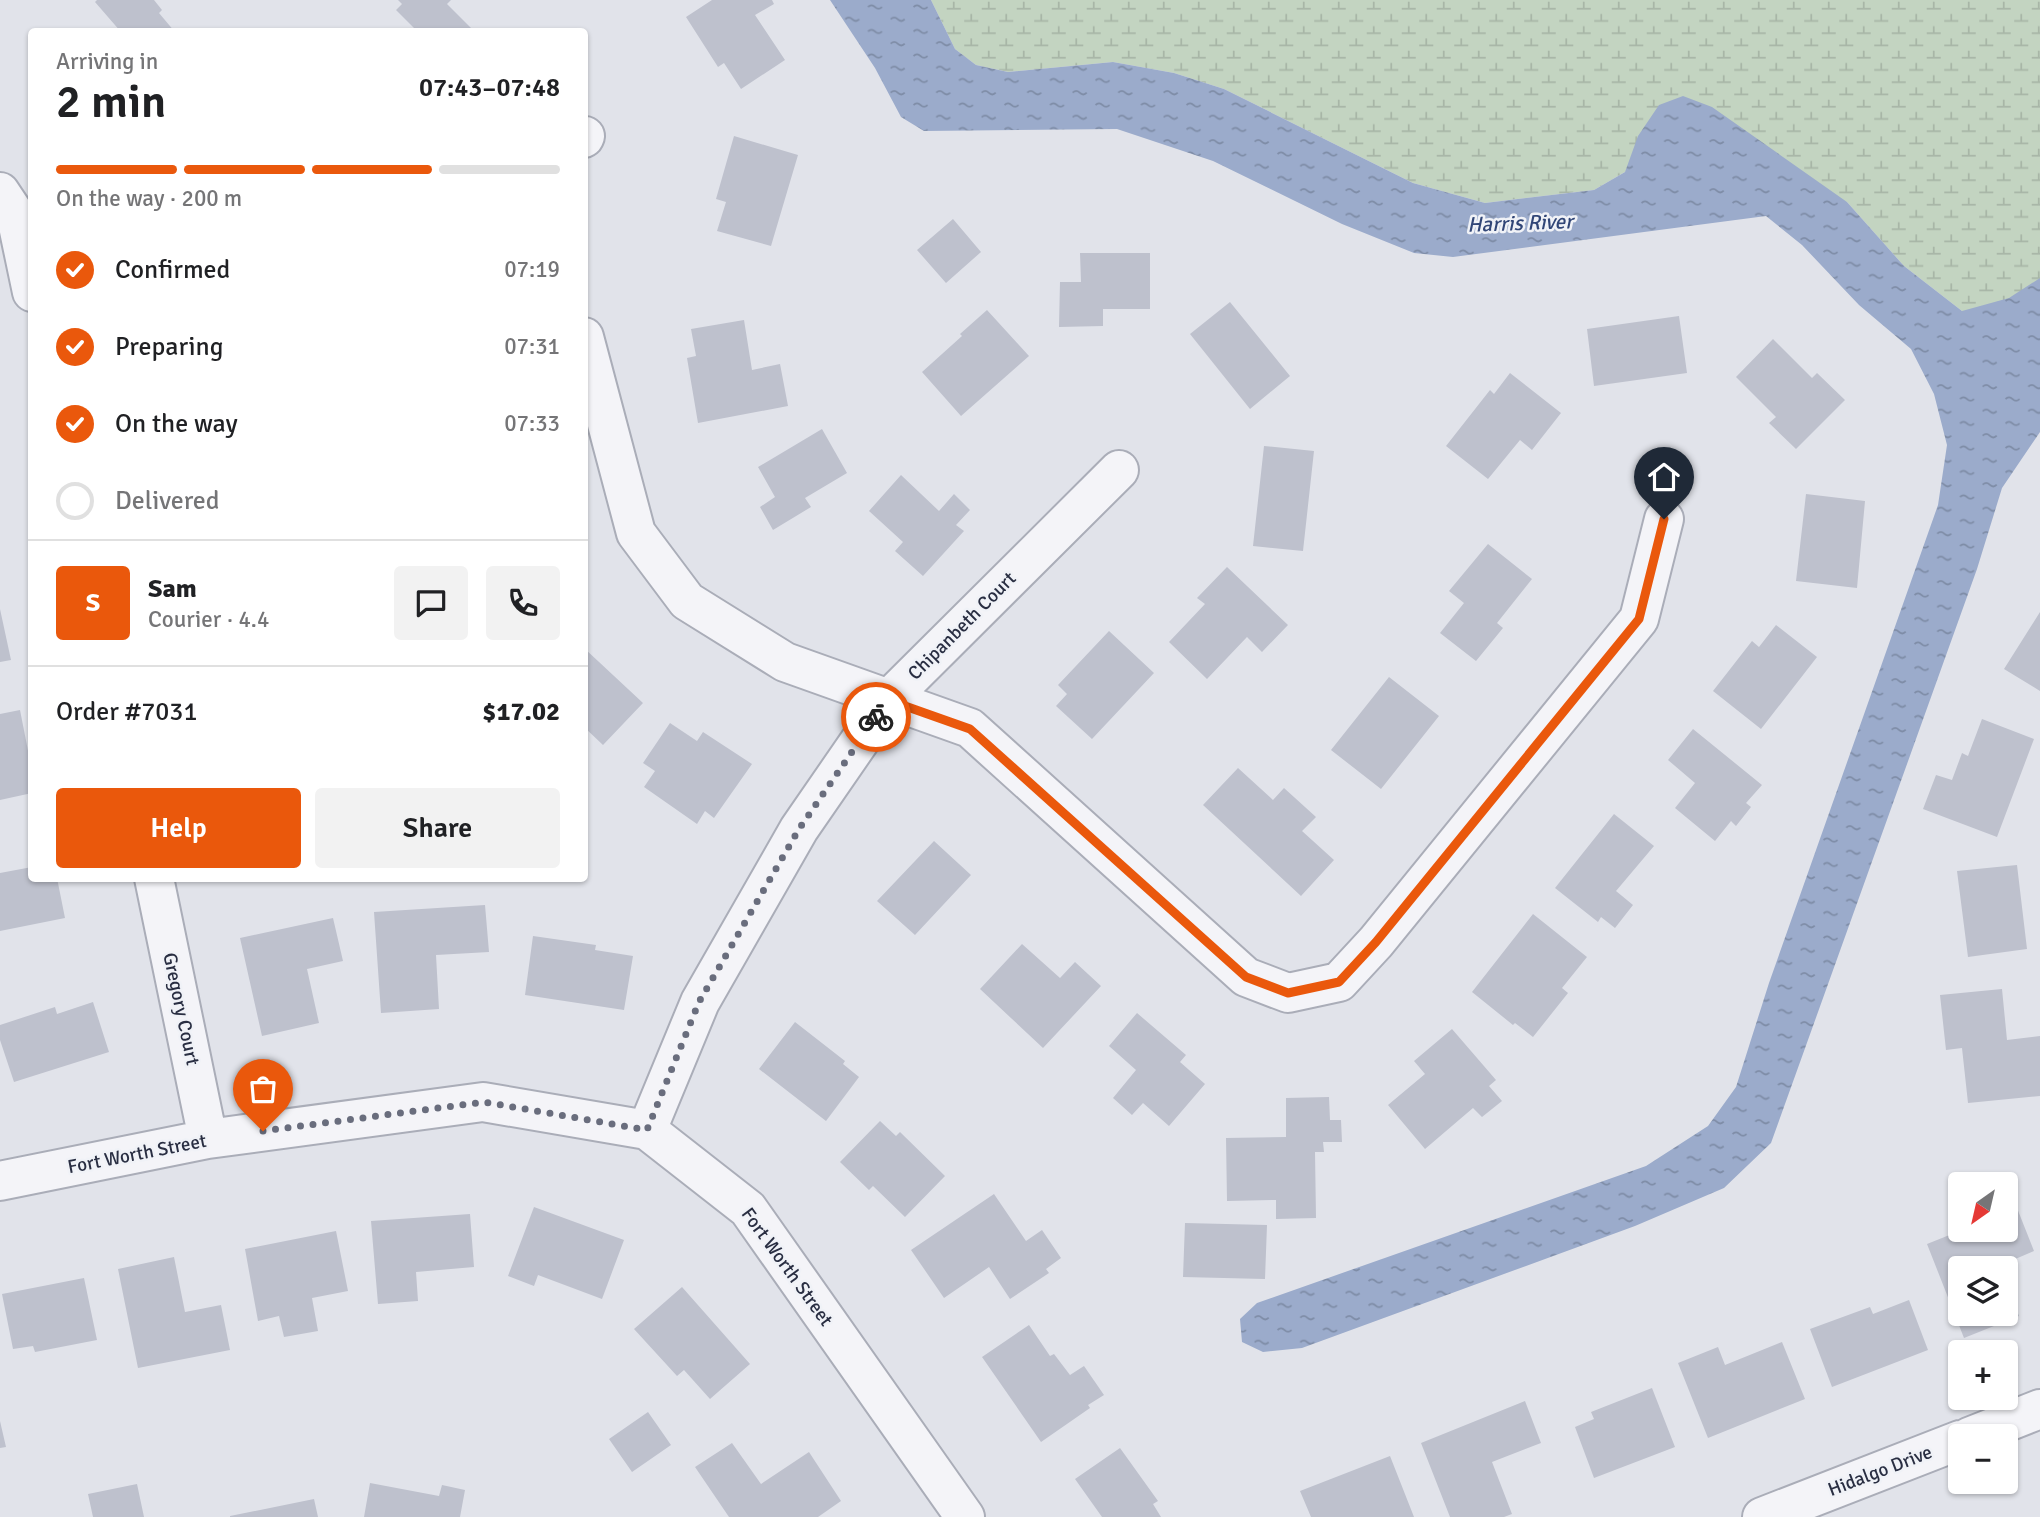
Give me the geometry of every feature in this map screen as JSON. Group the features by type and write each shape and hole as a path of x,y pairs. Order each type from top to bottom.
{"street":[{"path":"0,192 16,216 28,273"},
{"path":"588,352 636,533 687,601 785,662 970,729 1246,977 1288,993 1339,982 1376,942 1639,619 1664,519"},
{"name":"Chipanbeth Court","path":"647,1130 699,1002 799,829 888,700 1119,470"},
{"name":"Gregory Court","path":"155,882 208,1139"},
{"name":"Fort Worth Street","path":"0,1181 208,1139 484,1102 647,1130 748,1209 965,1517"},
{"path":"2002,1424 2040,1409"},
{"name":"Hidalgo Drive","path":"1762,1517 1948,1445"}],"green space":[{"path":"931,0 2040,0 2040,335 1962,311 1904,266 1847,202 1654,155 1594,190 1485,203 1413,183 1224,89 1174,73 1113,62 1008,72 976,65 955,49"}],"water":[{"name":"Harris River","path":"830,0 931,0 955,49 976,65 1008,72 1113,62 1174,73 1224,89 1413,183 1485,203 1594,190 1625,172 1638,136 1659,105 1683,96 1712,107 1847,202 1904,266 1962,311 2009,298 2040,278 2040,432 2002,488 1977,569 1771,1143 1724,1188 1635,1226 1302,1348 1263,1352 1242,1342 1240,1319 1257,1303 1646,1166 1708,1126 1736,1087 1769,983 1938,505 1947,445 1934,394 1911,349 1859,305 1802,245 1766,216 1453,257 1414,253 1342,224 1213,161 1117,129 924,131 901,117 875,68"}],"building":[{"path":"154,0 162,10 159,13 172,28 118,28 95,2"},
{"path":"398,0 451,0 447,4 471,28 414,28 396,10 402,4"},
{"path":"712,0 772,0 774,4 755,15 785,60 741,89 724,63 718,67 686,17"},
{"path":"734,136 798,155 771,246 717,231 726,202 716,199"},
{"path":"953,219 981,252 946,283 917,250"},
{"path":"1080,253 1150,253 1150,309 1103,309 1103,326 1059,327 1060,282 1081,282"},
{"path":"1230,302 1290,376 1250,409 1190,334"},
{"path":"987,310 1029,356 961,416 922,372"},
{"path":"1679,316 1687,373 1594,386 1587,329"},
{"path":"744,320 752,370 780,364 788,406 698,423 687,358 696,356 691,329"},
{"path":"1773,339 1812,378 1817,373 1845,400 1796,449 1769,423 1776,417 1736,377"},
{"path":"1510,373 1561,413 1532,450 1520,440 1488,479 1446,446 1490,390 1494,394"},
{"path":"822,429 847,473 805,498 811,507 773,530 760,507 775,497 758,467"},
{"path":"1264,446 1314,451 1303,551 1253,546"},
{"path":"901,475 939,511 954,494 970,510 956,525 964,531 923,576 895,551 903,542 869,511"},
{"path":"1806,494 1865,501 1857,588 1796,581"},
{"path":"1488,544 1532,579 1497,623 1503,628 1476,661 1440,633 1464,603 1449,591"},
{"path":"1227,567 1288,625 1262,652 1247,637 1207,679 1169,642 1205,604 1197,598"},
{"path":"0,609 11,660 0,662"},
{"path":"2040,612 2040,691 2004,669"},
{"path":"1776,625 1817,657 1761,729 1713,691 1752,641 1759,647"},
{"path":"1109,631 1154,673 1092,739 1056,706 1067,694 1058,685"},
{"path":"588,652 643,703 603,745 588,731"},
{"path":"1389,677 1439,716 1381,789 1331,750"},
{"path":"20,710 28,751 28,794 0,800 0,714"},
{"path":"1982,719 2034,739 1997,837 1923,809 1936,775 1952,780 1962,753 1968,756"},
{"path":"670,723 697,741 703,732 752,764 714,818 705,811 697,824 644,787 655,771 643,763"},
{"path":"1693,729 1762,785 1746,803 1751,807 1736,826 1731,821 1715,841 1675,808 1695,783 1668,760"},
{"path":"1238,768 1273,800 1284,788 1316,817 1302,831 1334,860 1301,896 1203,805"},
{"path":"1614,814 1654,846 1616,891 1633,905 1615,928 1601,917 1598,922 1555,888"},
{"path":"934,841 971,875 915,935 877,901"},
{"path":"2017,865 2027,949 1968,957 1957,871"},
{"path":"28,868 28,882 58,882 65,918 0,931 0,873"},
{"path":"485,905 489,952 436,955 439,1009 381,1013 374,912"},
{"path":"1533,914 1587,957 1562,988 1568,993 1533,1037 1515,1023 1513,1025 1472,992"},
{"path":"333,918 343,961 307,969 319,1023 262,1036 240,938"},
{"path":"533,936 596,945 595,950 633,956 624,1010 525,995"},
{"path":"1022,944 1060,978 1075,962 1101,986 1043,1048 980,989"},
{"path":"2002,989 2007,1040 2040,1036 2040,1096 1968,1103 1962,1048 1946,1050 1940,995"},
{"path":"93,1002 109,1052 14,1082 0,1040 0,1025 55,1007 57,1014"},
{"path":"1137,1013 1186,1055 1180,1062 1205,1084 1169,1126 1143,1103 1132,1115 1113,1098 1136,1070 1109,1046"},
{"path":"795,1022 845,1061 843,1064 859,1077 826,1121 759,1069"},
{"path":"1452,1029 1496,1080 1489,1086 1502,1101 1482,1117 1473,1108 1425,1149 1388,1105 1425,1074 1414,1061"},
{"path":"1329,1097 1330,1120 1341,1120 1342,1142 1323,1142 1324,1152 1315,1152 1316,1218 1276,1219 1276,1200 1227,1201 1226,1138 1286,1137 1286,1098"},
{"path":"880,1121 896,1136 900,1132 945,1176 905,1217 873,1186 869,1190 840,1162"},
{"path":"994,1194 1026,1241 1042,1230 1061,1258 1046,1269 1049,1273 1010,1299 989,1267 944,1298 911,1250"},
{"path":"534,1207 624,1240 602,1299 538,1275 534,1286 508,1276"},
{"path":"2018,1211 2034,1251 2018,1258 1948,1256 1948,1297 1927,1244 1948,1236 1948,1242 2018,1242"},
{"path":"470,1214 474,1267 416,1272 418,1301 378,1304 371,1221"},
{"path":"1185,1223 1267,1225 1265,1279 1183,1277"},
{"path":"336,1231 348,1291 312,1298 318,1331 284,1337 279,1316 258,1321 245,1249"},
{"path":"174,1257 185,1312 221,1305 230,1350 138,1368 118,1269"},
{"path":"84,1278 97,1340 35,1352 33,1346 13,1349 2,1294"},
{"path":"682,1287 750,1364 710,1399 684,1370 677,1376 634,1329"},
{"path":"1909,1300 1928,1350 1832,1387 1810,1329 1870,1307 1873,1314"},
{"path":"1029,1325 1050,1356 1054,1354 1070,1375 1084,1366 1104,1395 1041,1442 982,1357"},
{"path":"1959,1326 1994,1326 1964,1338"},
{"path":"1782,1342 1805,1399 1708,1438 1678,1363 1718,1347 1725,1365"},
{"path":"1652,1388 1675,1447 1594,1478 1575,1427 1594,1419 1591,1412"},
{"path":"1525,1401 1541,1443 1492,1462 1512,1514 1504,1517 1450,1517 1421,1443"},
{"path":"648,1412 671,1445 632,1472 609,1439"},
{"path":"0,1421 6,1447 0,1448"},
{"path":"732,1443 761,1484 809,1452 841,1501 818,1517 729,1517 695,1467"},
{"path":"1120,1448 1158,1501 1153,1504 1161,1517 1102,1517 1075,1479"},
{"path":"1390,1456 1414,1517 1311,1517 1300,1491"},
{"path":"370,1483 439,1496 442,1485 465,1490 460,1517 364,1517"},
{"path":"137,1484 144,1517 93,1517 88,1494"},
{"path":"314,1499 318,1517 230,1517 230,1516"}],"way so far":[{"path":"263,1131 484,1102 647,1130 699,1002 799,829 876,717"}],"route":[{"path":"876,717 888,700 970,729 1246,977 1288,993 1339,982 1376,942 1639,619 1664,519"}]}
